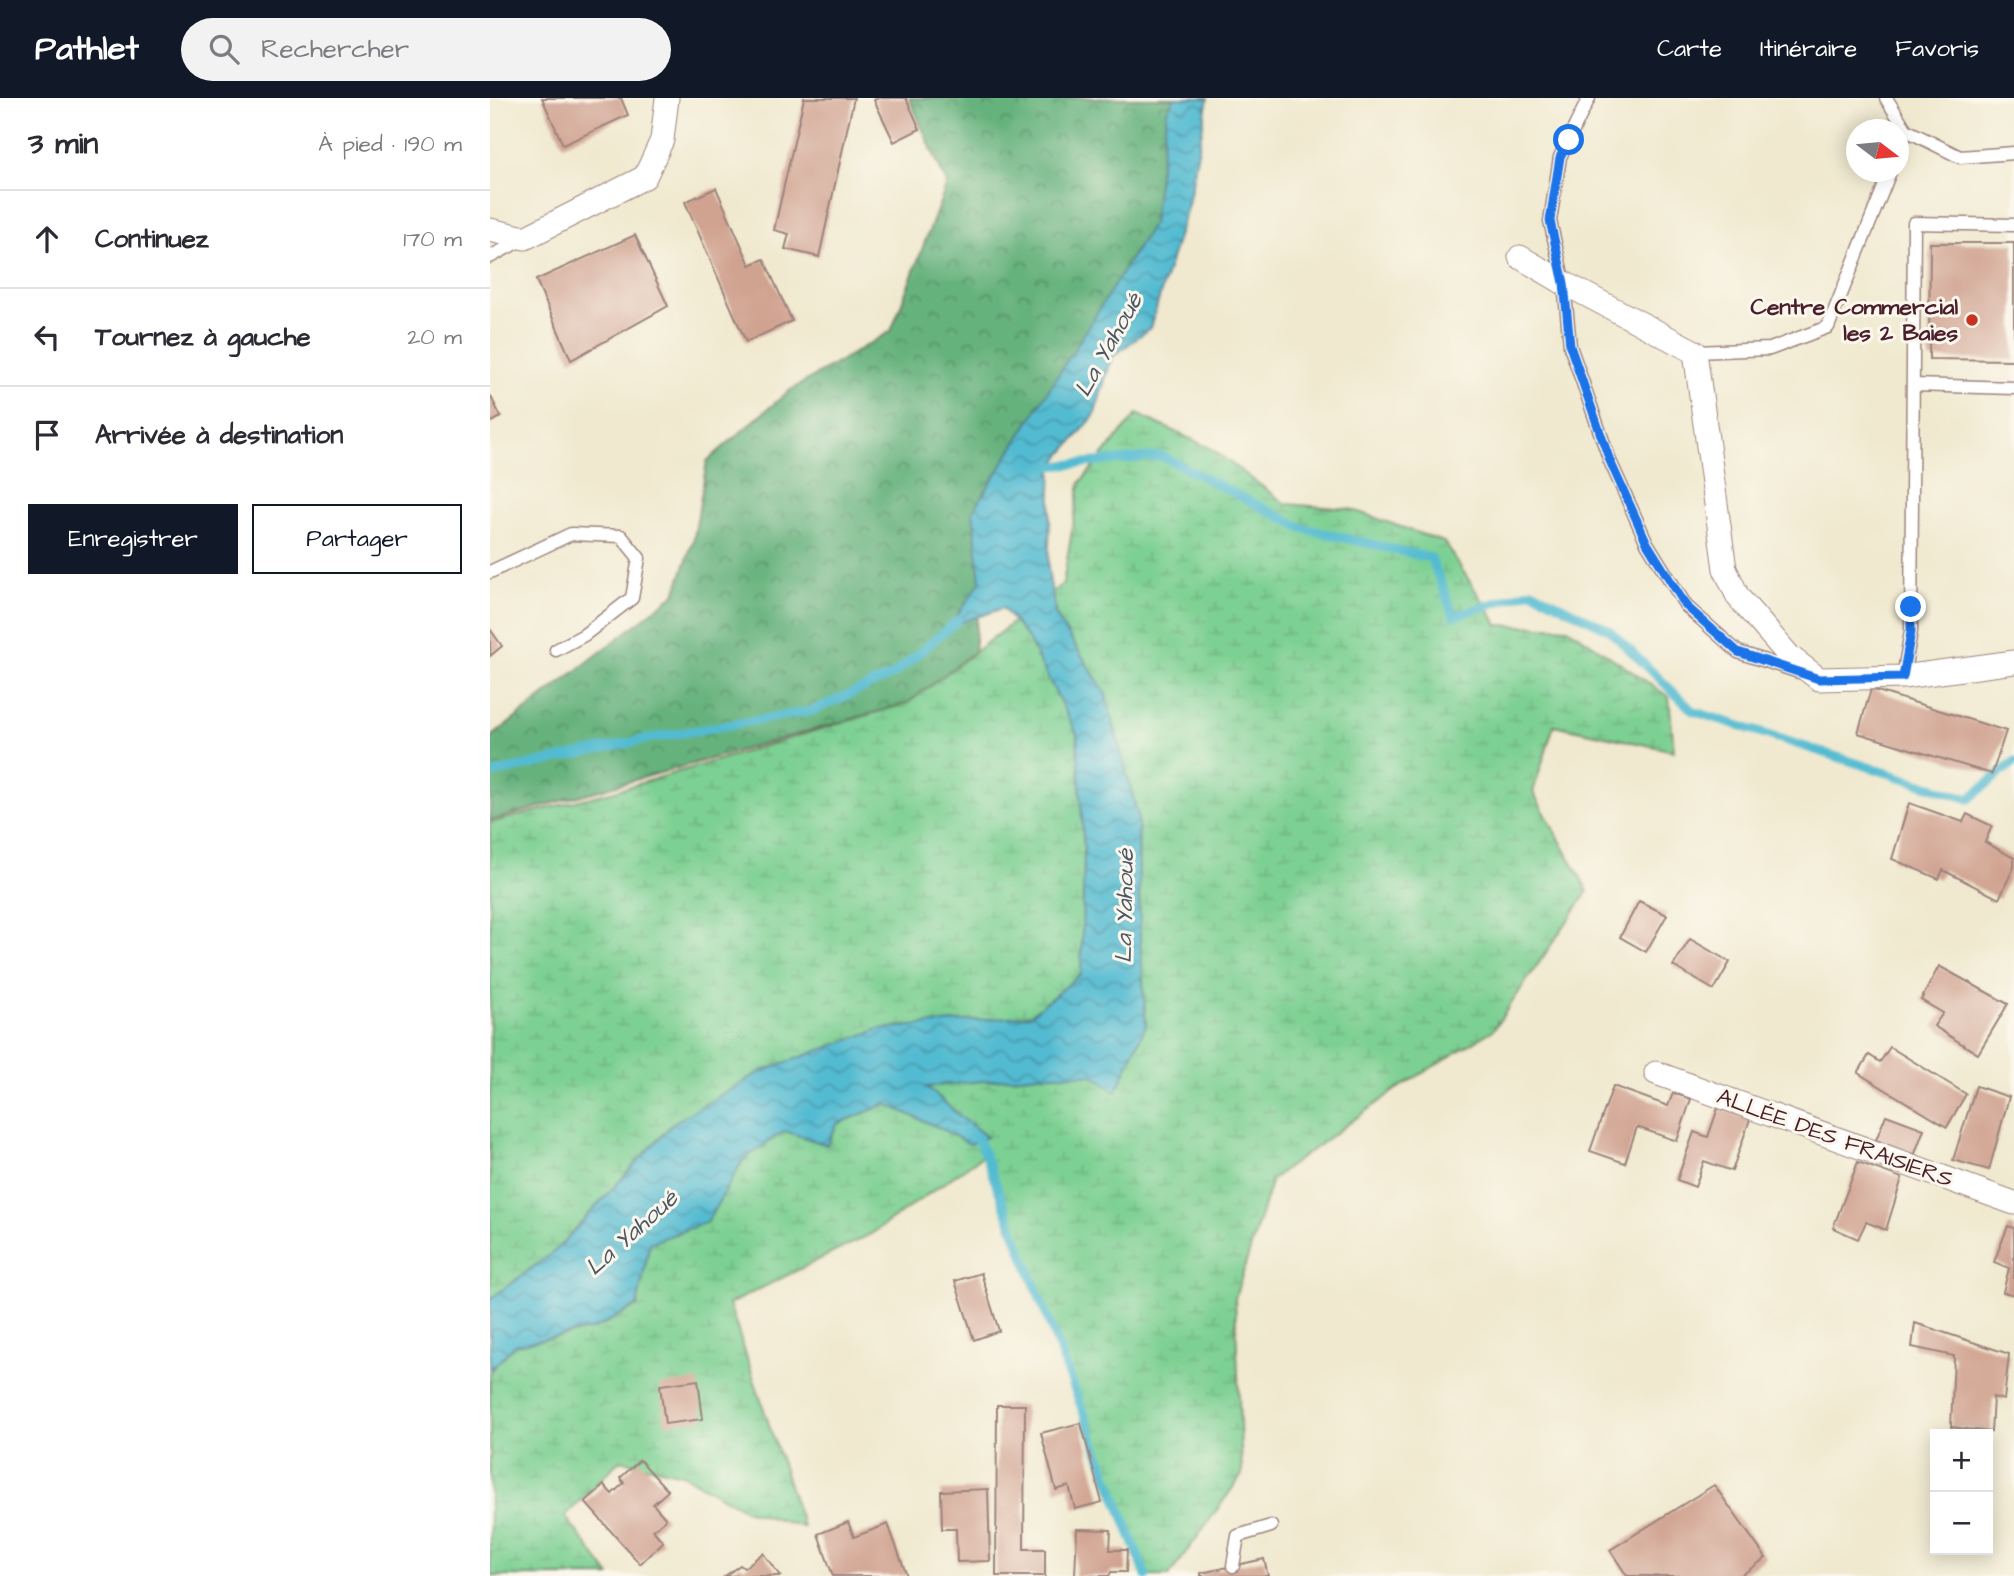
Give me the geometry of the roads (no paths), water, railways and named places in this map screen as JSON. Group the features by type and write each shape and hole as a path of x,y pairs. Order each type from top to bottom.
{"street":[{"path":"490,230 525,238 645,177 662,139 667,98"},
{"path":"1520,257 1695,352 1724,569 1738,597 1790,657 1819,679 1903,677 2014,662"},
{"name":"ALLÉE DES FRAISIERS","path":"1656,1073 2014,1203"}],"lane":[{"path":"1590,98 1560,157 1550,221 1564,283 1570,346 1610,461 1647,543 1686,606 1738,652 1819,679"},
{"path":"1886,98 1899,119"},
{"path":"1909,132 1960,157 2014,153"},
{"path":"1695,352 1770,349 1828,327 1886,182"},
{"path":"1903,677 1911,632 1914,223 2014,225"},
{"path":"490,257 525,238"},
{"path":"1913,386 2014,388"},
{"path":"490,572 571,534 621,536 639,558 632,598 584,635 556,650"},
{"path":"1233,1566 1238,1536 1270,1525"}],"water":[{"name":"La Yahoué","path":"1174,98 1208,98 1188,204 1150,328 1112,357 1094,416 1052,466 1048,570 1056,616 1105,692 1138,816 1140,937 1146,1025 1116,1092 1093,1075 1039,1075 927,1087 987,1137 969,1144 886,1104 837,1124 827,1145 785,1131 743,1160 707,1222 650,1243 637,1306 594,1329 515,1345 490,1371 490,1299 556,1250 673,1123 762,1071 879,1029 1030,1015 1081,974 1084,854 1077,734 1028,639 1003,608 950,626 980,582 973,511 1153,223 1167,110"}],"waterway":[{"path":"1052,466 1162,456 1302,528 1431,558 1454,616 1532,591 1609,630 1693,711 1969,799 2014,762"},
{"path":"490,774 651,738 812,711 893,675 958,620"},
{"path":"969,1134 978,1140 985,1155 1146,1576"}],"place":[{"name":"Centre Commercial les 2 Baies","path":"1972,320"}]}
